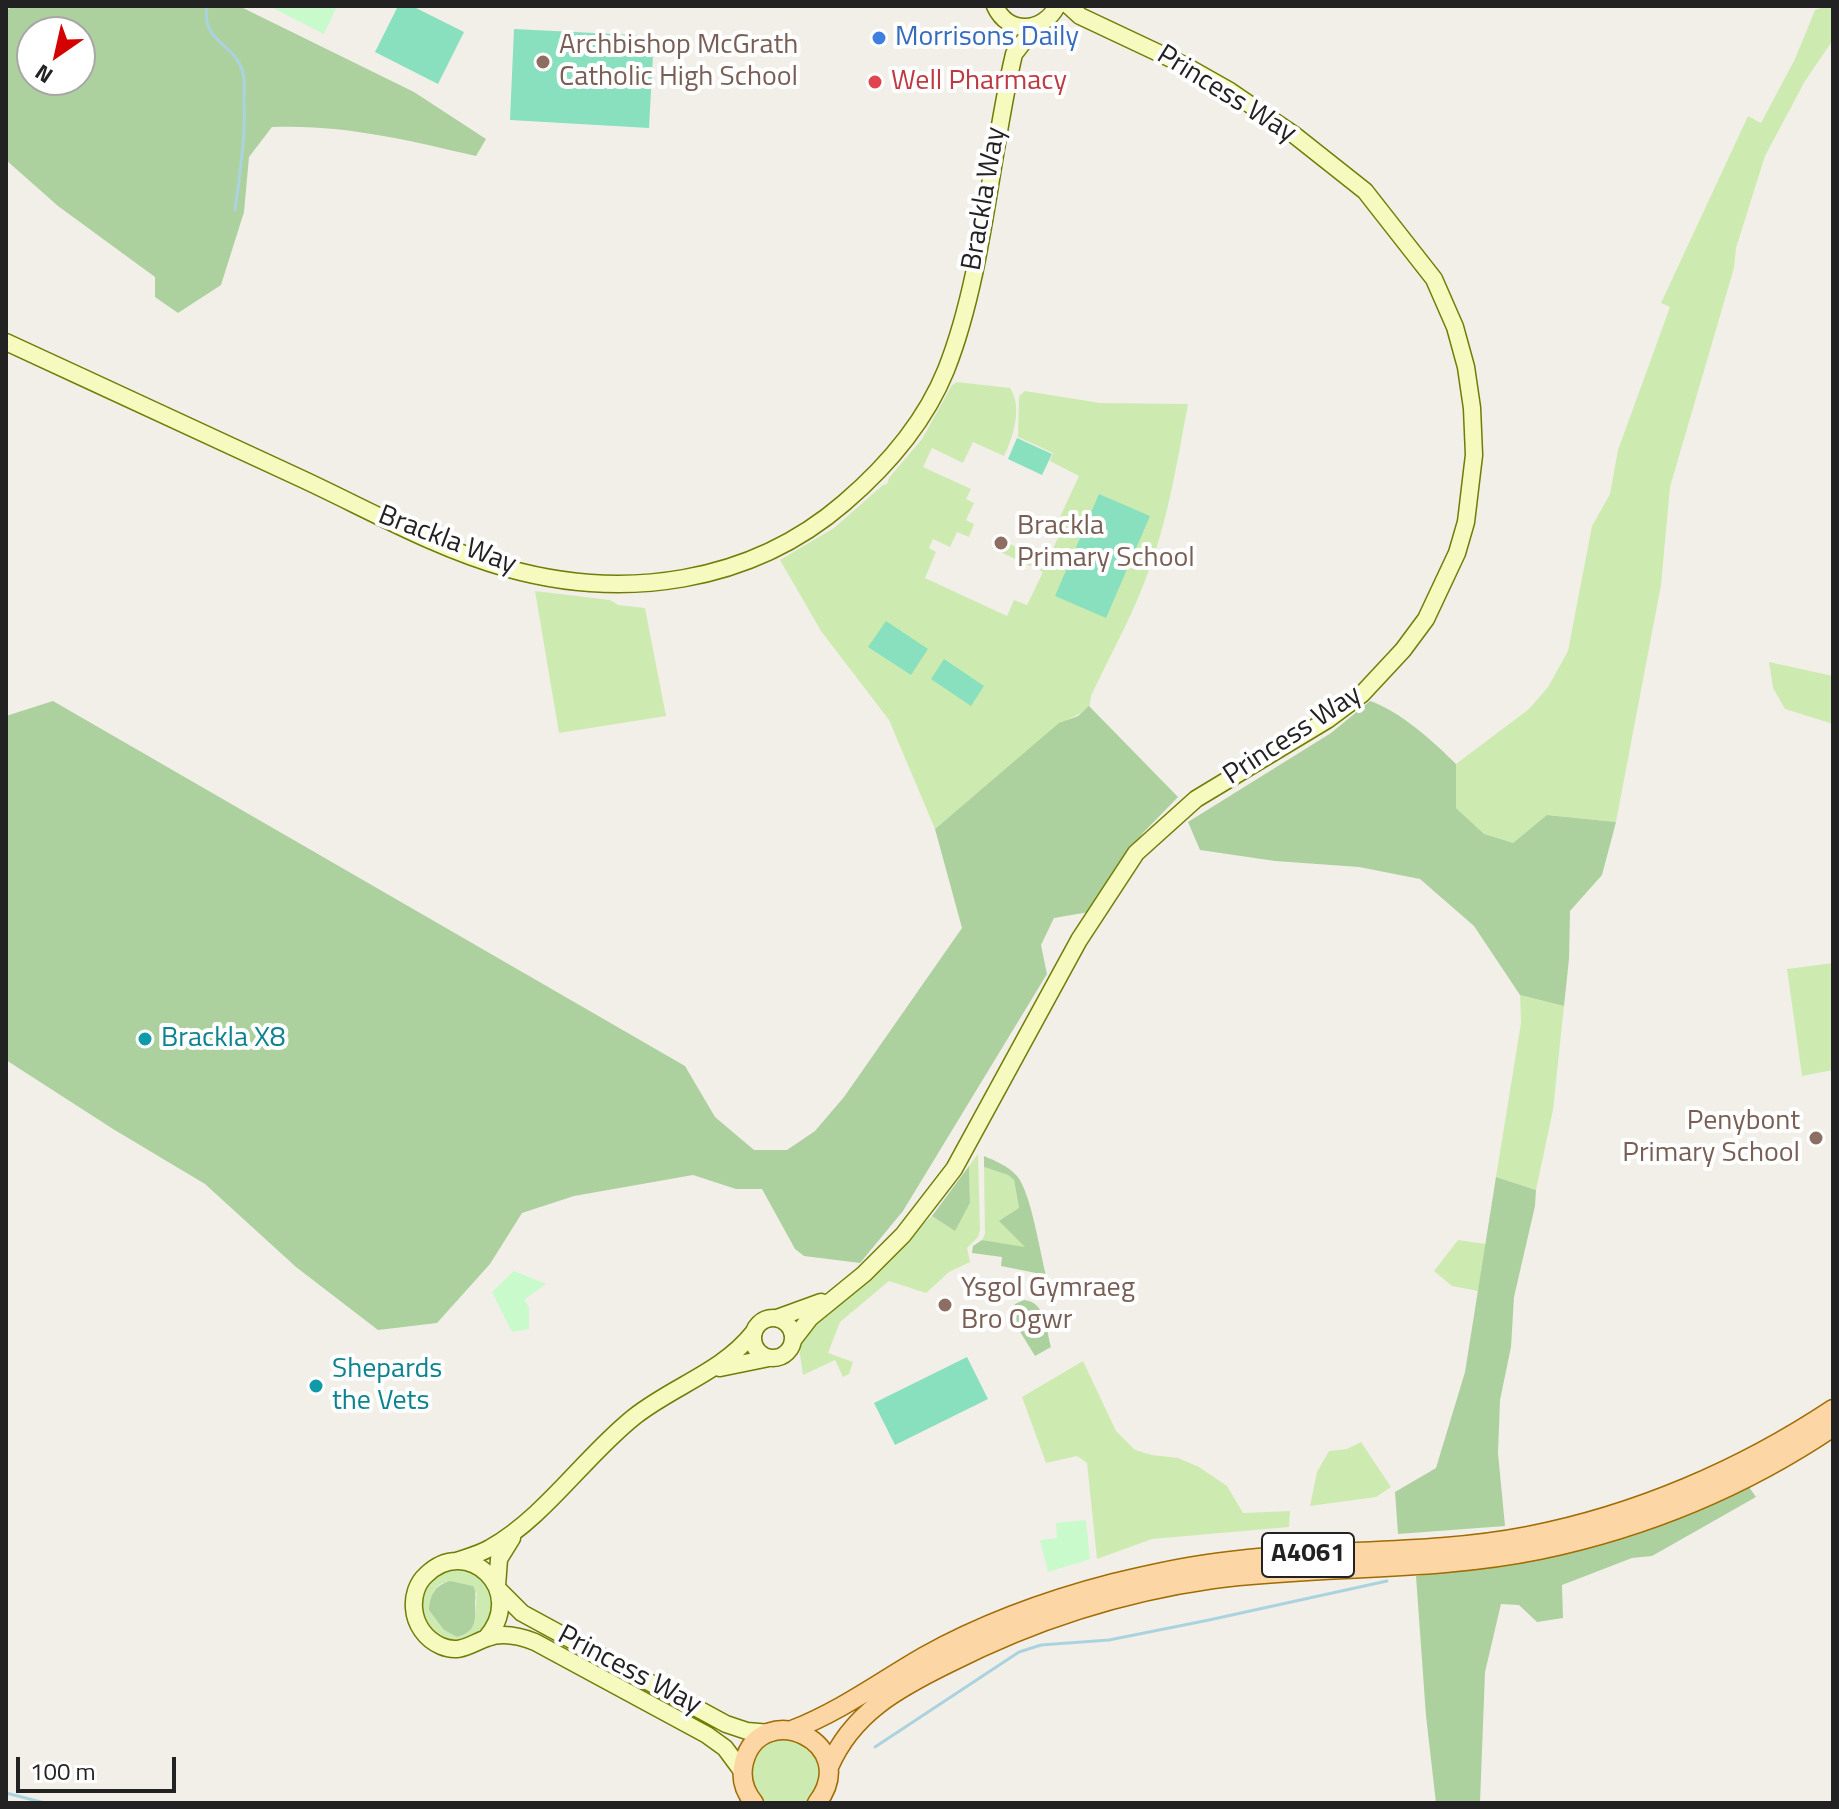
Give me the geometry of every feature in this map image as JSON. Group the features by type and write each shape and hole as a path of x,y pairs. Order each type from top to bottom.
{"main road":[{"name":"A4061","path":"770,1733 792,1730 829,1713 925,1656 1053,1600 1165,1571 1217,1562 1436,1548 1526,1537 1635,1507 1703,1481 1761,1452 1833,1409"},
{"name":"A4061","path":"817,1803 828,1784 829,1767 847,1732 869,1711 932,1671 1036,1623 1117,1598 1213,1579 1494,1558 1573,1543 1642,1522 1710,1496 1773,1465 1833,1427"},
{"path":"792,1730 816,1742 825,1754 829,1767"},
{"path":"745,1791 750,1748 770,1733"}],"street":[{"path":"995,6 1008,23"},
{"name":"Princess Way","path":"711,1370 776,1358 787,1353 810,1318 864,1274 903,1235 954,1169 1079,940 1136,853 1196,799 1327,720 1362,694 1403,650 1426,619 1457,553 1466,522 1474,455 1472,408 1466,367 1455,327 1434,279 1365,191 1293,134 1230,91 1074,11 1020,28 1008,23"},
{"name":"Brackla Way","path":"1014,54 1047,17"},
{"name":"Brackla Way","path":"6,342 430,539 506,568 594,584 640,585 731,567 800,535 827,518 884,466 934,394 964,318 1014,54 1008,23"},
{"name":"Princess Way","path":"745,1791 725,1748 707,1735 535,1642 512,1636 486,1638 465,1648 441,1646 420,1629 413,1604 416,1590 432,1569 487,1550 517,1530 631,1419 733,1355 761,1322 830,1299"},
{"path":"777,1318 791,1329 793,1340"},
{"path":"753,1333 754,1346 769,1358"},
{"name":"Princess Way","path":"486,1638 501,1614 499,1559 517,1530"},
{"name":"Princess Way","path":"456,1561 483,1569 522,1613 697,1709 738,1728 770,1733"}],"green space":[{"path":"12,6 239,6 414,92 486,139 476,156 349,131 272,127 249,157 244,212 221,285 178,313 155,297 155,277 58,206 6,160 6,11"},
{"path":"269,6 337,6 324,34"},
{"path":"398,6 412,6 464,32 438,84 375,52"},
{"path":"1833,6 1833,40 1805,81 1765,156 1736,248 1734,268 1670,487 1661,585 1616,822 1548,815 1512,844 1483,834 1456,808 1456,797 1447,782 1456,764 1529,709 1548,687 1568,651 1592,526 1610,494 1618,450 1670,307 1661,303 1748,116 1761,123 1795,59 1815,10"},
{"path":"514,29 654,36 649,128 510,120"},
{"name":"Brackla Primary School","path":"957,382 1010,388 1016,404 1015,422 1004,456 973,442 963,463 932,448 923,467 971,489 966,499 974,503 966,520 974,524 969,537 957,532 950,547 933,539 929,548 936,552 925,578 1007,616 1014,600 1027,605 1043,572 992,548 997,538 1047,561 1065,523 1059,519 1079,476 1050,461 1053,453 1018,437 1019,396 1025,391 1100,403 1188,404 1171,492 1154,557 1134,608 1091,696 1089,709 1059,724 935,829 889,720 821,631 780,560 834,528 887,484 922,439 952,385"},
{"path":"1017,438 1052,454 1042,475 1008,459"},
{"path":"1099,494 1150,516 1106,618 1055,596"},
{"path":"535,591 610,600 618,605 645,608 666,716 559,733"},
{"path":"886,621 928,649 911,675 868,647"},
{"path":"944,659 984,686 971,706 931,679"},
{"path":"1769,662 1833,676 1833,724 1785,709 1773,688"},
{"path":"53,701 685,1066 715,1117 754,1150 787,1150 815,1131 844,1097 962,928 935,829 1059,723 1078,716 1089,706 1178,797 1142,834 1089,912 1054,918 1041,945 1047,974 903,1211 860,1263 804,1256 795,1249 762,1189 736,1189 693,1175 574,1196 522,1213 490,1264 437,1323 378,1330 296,1267 205,1184 6,1060 6,716"},
{"path":"1370,701 1405,720 1456,764 1456,808 1484,834 1513,843 1547,815 1616,822 1602,875 1570,911 1564,1006 1520,995 1474,926 1420,879 1359,867 1275,861 1200,850 1188,822 1331,733"},
{"path":"1833,963 1833,1070 1802,1076 1787,969"},
{"path":"1520,995 1564,1006 1553,1110 1536,1190 1496,1177 1521,1023"},
{"path":"978,1154 980,1230 978,1237 967,1248 970,1262 949,1272 926,1293 889,1281 840,1322 828,1353 853,1362 849,1374 843,1377 835,1360 803,1375 799,1348 801,1338 932,1216 955,1230 970,1203 969,1166"},
{"path":"984,1156 1010,1169 1022,1184 1046,1275 1001,1266 1002,1257 972,1253 973,1246 982,1240 1025,1247 999,1221 1019,1208 1014,1180 984,1167"},
{"path":"969,1166 970,1203 955,1231 932,1216"},
{"path":"984,1167 1014,1180 1026,1248 982,1240 985,1234"},
{"path":"1496,1177 1536,1190 1514,1297 1511,1347 1500,1400 1498,1453 1505,1526 1398,1534 1395,1492 1436,1468 1465,1372"},
{"path":"1458,1240 1486,1244 1478,1291 1452,1286 1434,1271"},
{"path":"514,1271 546,1284 524,1300 529,1307 529,1329 512,1332 492,1292"},
{"path":"1024,1300 1041,1311 1051,1347 1035,1356 1011,1317 1015,1304"},
{"path":"967,1357 988,1399 895,1445 874,1403"},
{"path":"1083,1361 1116,1431 1135,1450 1178,1458 1199,1467 1227,1486 1243,1513 1290,1511 1289,1527 1152,1539 1097,1559 1087,1463 1077,1456 1046,1463 1022,1397"},
{"path":"1361,1442 1391,1487 1376,1497 1310,1506 1317,1472 1329,1451 1347,1449"},
{"path":"1749,1487 1756,1497 1652,1556 1632,1558 1562,1585 1563,1618 1537,1622 1519,1605 1501,1604 1485,1672 1480,1803 1436,1803 1416,1576 1574,1552 1643,1531"},
{"path":"1086,1520 1090,1559 1048,1572 1040,1540 1057,1538 1056,1523"},
{"path":"457,1569 472,1574 483,1583 489,1594 489,1619 482,1630 471,1637 456,1640 441,1637 430,1630 424,1619 424,1594 430,1582 441,1574","holes":["450,1581 477,1593 473,1625 469,1630 457,1637 444,1630 433,1592 440,1584"]},
{"path":"450,1581 473,1586 475,1593 473,1626 457,1637 444,1630 429,1610 434,1591"},
{"path":"775,1739 793,1739 805,1744 817,1758 820,1777 808,1803 764,1803 755,1791 751,1763 759,1750"}],"waterway":[{"path":"207,6 209,28 239,63 244,76 243,140 235,210"},
{"path":"875,1747 1019,1652 1041,1645 1109,1640 1387,1581"},
{"path":"6,1793 45,1803"}],"place":[{"name":"Morrisons Daily","path":"879,38"},
{"name":"Archbishop McGrath Catholic High School","path":"543,62"},
{"name":"Well Pharmacy","path":"875,82"},
{"name":"Brackla Primary School","path":"1001,543"},
{"name":"Brackla X8","path":"145,1039"},
{"name":"Penybont Primary School","path":"1816,1138"},
{"name":"Ysgol Gymraeg Bro Ogwr","path":"945,1305"},
{"name":"Shepards the Vets","path":"316,1386"}]}
